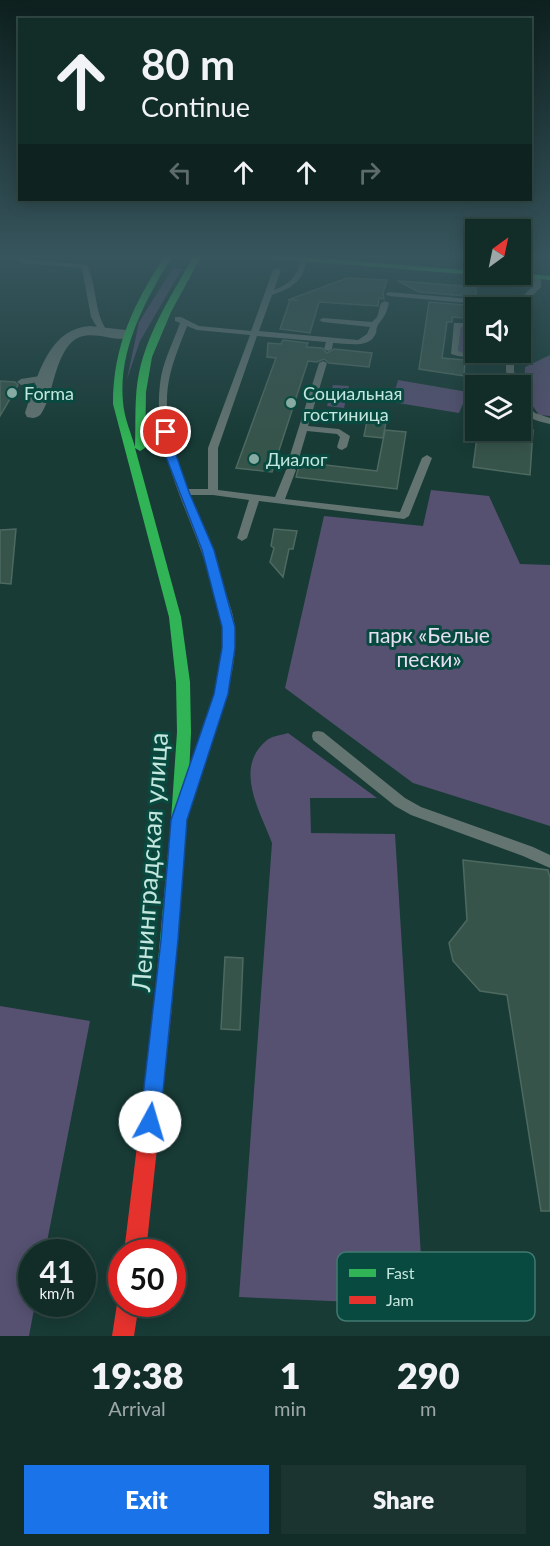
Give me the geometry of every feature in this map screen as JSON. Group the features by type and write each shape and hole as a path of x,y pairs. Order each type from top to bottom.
{"main road":[{"name":"Ленинградская улица","path":"134,317 117,363 118,404 175,617 181,652 184,732 170,940 136,1239"},
{"name":"Ленинградская улица","path":"138,478 146,363 167,317"},
{"path":"118,404 130,406 142,402"},
{"path":"123,1336 126,1317"}],"street":[{"path":"33,412 54,359 68,338 79,331 126,334"}],"lane":[{"path":"95,317 104,332"},
{"path":"178,317 184,323 197,328 329,344 359,342 367,339 374,325 381,317"},
{"path":"213,492 213,448 259,317"},
{"path":"323,320 374,325"},
{"path":"179,820 221,694 229,638 229,627 208,550 183,492 168,449 163,399 168,367 184,323"},
{"path":"465,325 457,325 454,352 465,354"},
{"path":"279,501 323,363"},
{"path":"21,382 46,378"},
{"path":"531,416 535,419"},
{"path":"531,418 550,421"},
{"path":"303,428 339,432 345,436 342,447"},
{"path":"183,492 213,492 404,516 427,458"},
{"path":"242,538 255,498"},
{"path":"318,736 400,802 416,811 528,851 550,862"}],"green space":[{"path":"142,317 154,317 140,341 127,379"},
{"path":"461,325 465,326 465,353 458,352"},
{"path":"550,355 550,416 539,415 531,404 531,375 525,375 525,367"},
{"path":"398,380 465,391 465,399 459,413 392,402"},
{"path":"333,385 349,386 344,408 327,406"},
{"name":"парк «Белые пески»","path":"431,490 489,496 520,564 550,565 550,826 413,783 285,688 324,516 423,526"},
{"path":"288,733 377,798 310,798 311,833 395,834 421,1252 337,1252 337,1301 239,1297 272,843 256,804 250,776 257,751 267,740"},
{"path":"0,1006 90,1021 48,1239 18,1239 18,1317 33,1317 29,1336 0,1336"}],"building":[{"path":"284,317 315,317 310,333 280,329"},
{"path":"427,317 452,317 452,322 447,322 442,358 465,360 464,376 419,369"},
{"path":"283,340 308,343 306,347 322,348 327,353 334,349 372,353 369,367 329,363 324,359 317,362 308,361 272,472 236,468 276,358 267,357 268,343 281,344"},
{"path":"0,381 15,382 18,385 0,416"},
{"path":"367,421 386,422 383,438 364,436"},
{"path":"385,430 406,432 397,489 296,477 300,462 377,471"},
{"path":"531,430 533,430 530,475 473,467 477,441 531,441"},
{"path":"16,529 11,584 0,583 0,530"},
{"path":"274,529 297,531 293,549 289,549 283,577 270,562 274,548 271,546"},
{"path":"463,860 548,870 550,878 550,1211 541,1211 507,995 480,991 453,961 449,943 467,920"},
{"path":"225,957 243,958 240,1030 221,1029"}],"traffic: fast":[{"path":"135,317 124,344 120,363 118,404 175,617 183,682 184,732 179,820 162,1016"},
{"path":"140,448 141,392 144,373 153,342 164,317"}],"traffic: jam":[{"path":"136,1239 162,1016"},
{"path":"123,1336 126,1317"}],"place":[{"name":"Forma","path":"12,393"},
{"name":"Социальная гостиница","path":"291,403"},
{"name":"Диалог","path":"254,459"}],"route":[{"path":"150,1122 170,940 179,820 221,694 229,648 229,627 208,550 183,492 168,449 166,432"}]}
